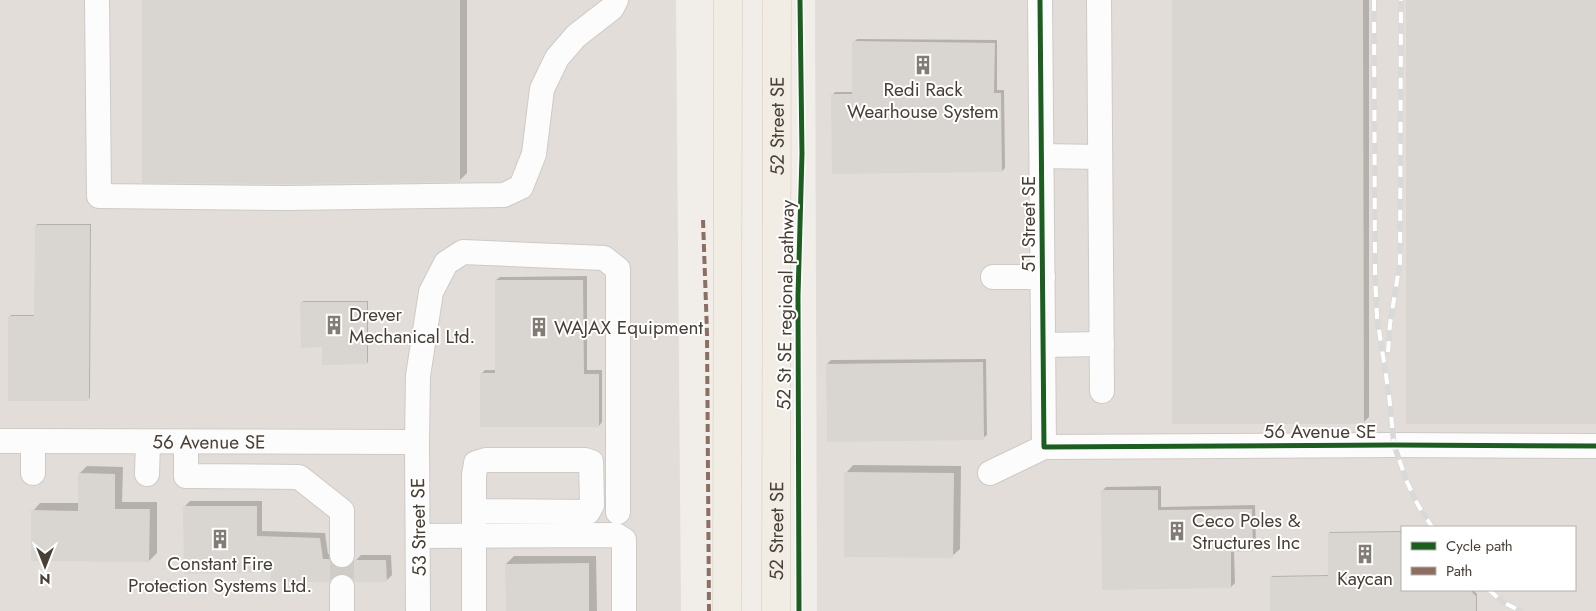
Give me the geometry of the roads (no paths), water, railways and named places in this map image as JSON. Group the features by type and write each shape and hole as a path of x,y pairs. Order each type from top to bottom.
{"main road":[{"path":"727,611 728,0"},
{"name":"52 Street SE","path":"776,611 777,0"}],"street":[{"path":"97,0 98,196 287,198 504,195 521,187 534,154 542,89 557,58 576,36 612,8 616,0"},
{"name":"51 Street SE","path":"1040,0 1044,447"},
{"path":"1099,0 1102,390"},
{"path":"1042,156 1100,157"},
{"name":"53 Street SE","path":"418,611 418,376 431,292 446,263 463,252 604,258 618,269 618,512"},
{"path":"993,277 1043,277"},
{"path":"1043,345 1102,344"},
{"name":"56 Avenue SE","path":"0,441 417,442"},
{"path":"33,441 33,473"},
{"path":"146,474 148,442"},
{"path":"186,442 186,476 299,477 342,511 342,555"},
{"path":"299,442 299,477"},
{"name":"56 Avenue SE","path":"1044,447 1596,446"},
{"path":"990,473 1044,447"},
{"path":"474,511 588,512 592,504 592,462 585,460 486,460 476,463 474,511 474,611"},
{"path":"418,536 616,535 624,540 624,611"},
{"path":"342,588 342,611"}],"tunnel":[{"path":"342,555 342,587"}],"railway":[{"path":"1374,0 1375,276 1377,317 1389,395 1394,445 1407,482 1418,505 1431,526"},
{"path":"1388,352 1390,324 1400,262 1401,0"},
{"path":"1490,591 1503,602 1520,611"}],"place":[{"name":"Redi Rack Wearhouse System","path":"923,65"},
{"name":"Drever Mechanical Ltd.","path":"334,325"},
{"name":"WAJAX Equipment","path":"539,327"},
{"name":"Ceco Poles & Structures Inc","path":"1177,531"},
{"name":"Constant Fire Protection Systems Ltd.","path":"220,539"},
{"name":"Kaycan","path":"1365,554"}]}
